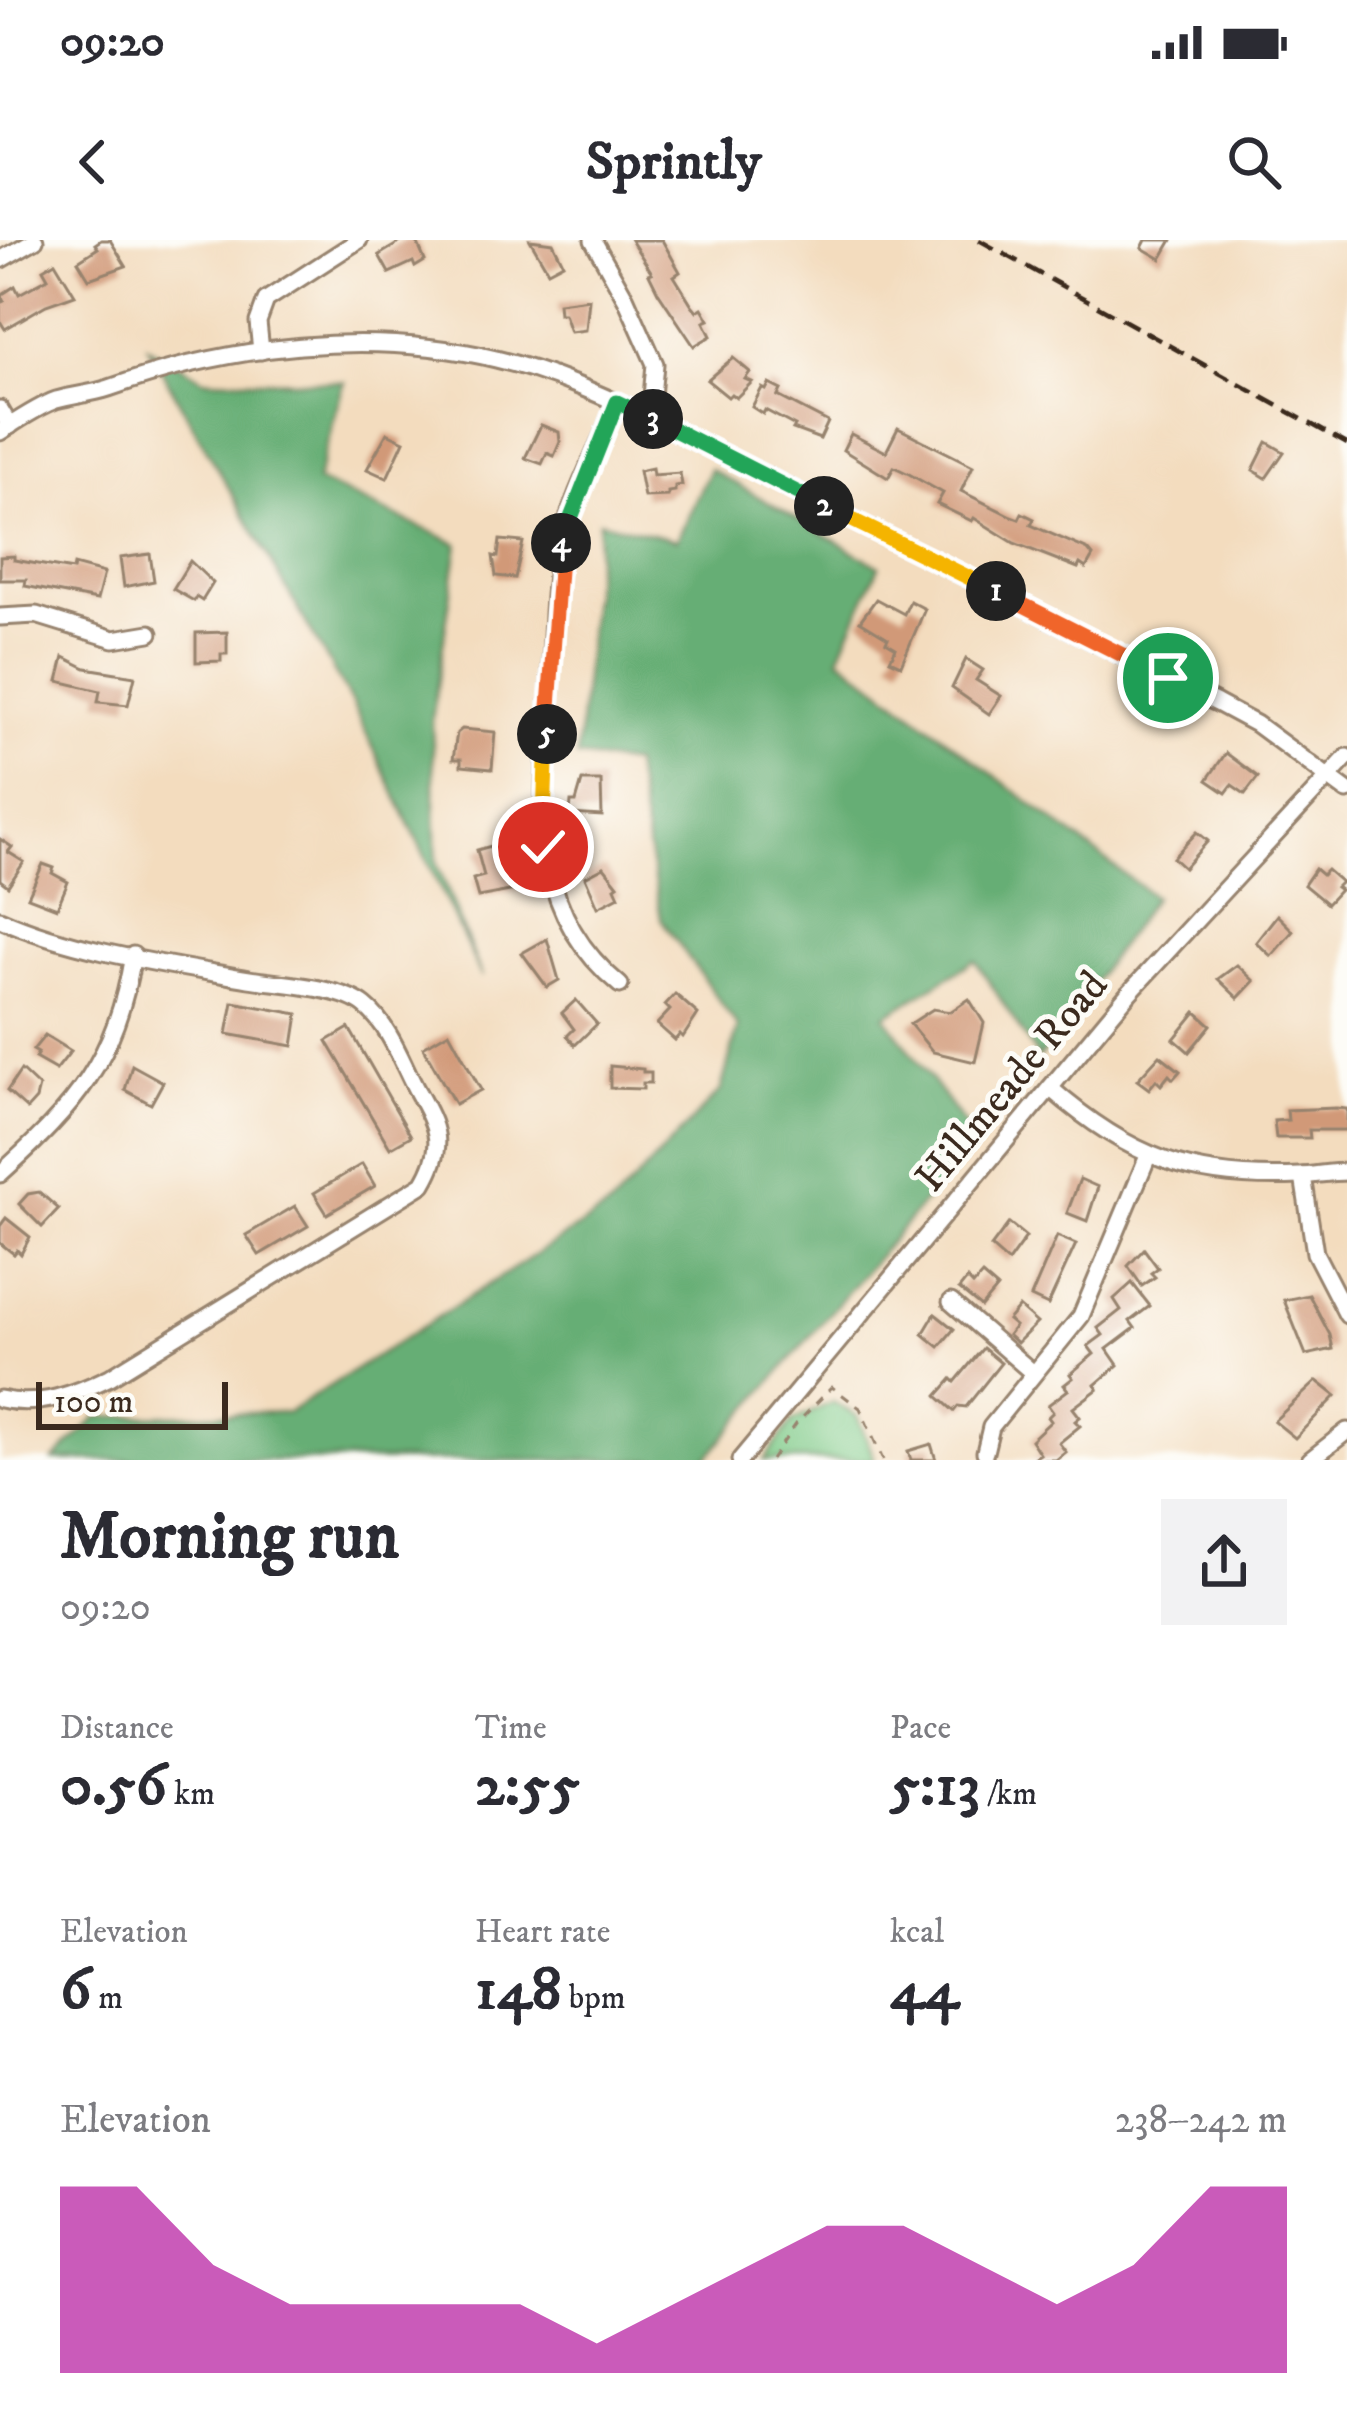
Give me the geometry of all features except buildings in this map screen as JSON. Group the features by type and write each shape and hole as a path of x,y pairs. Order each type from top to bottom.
{"street":[{"path":"0,260 34,240"},
{"path":"261,351 258,322 266,299 359,240"},
{"path":"593,240 655,364 650,418"},
{"path":"0,409 5,429 57,399 80,398 205,360 261,351 376,345 460,352 567,380 1217,703 1256,724 1347,790"},
{"path":"617,402 571,511 558,560 542,805 547,866 562,907 594,958 620,985"},
{"path":"0,617 36,616 114,639 150,633"},
{"name":"Hillmeade Road","path":"740,1460 1129,992 1347,757"},
{"path":"0,919 28,931 362,1003 380,1022 433,1121 439,1144 424,1184 110,1377 45,1401 20,1404 0,1399"},
{"path":"0,1174 61,1119 105,1052 124,1005 133,955"},
{"path":"1050,1088 1101,1130 1148,1156 1191,1170 1303,1176 1347,1172"},
{"path":"985,1452 991,1427 1081,1316 1148,1156"},
{"path":"1303,1176 1316,1253 1347,1315"},
{"path":"951,1302 1033,1373"},
{"path":"1310,1460 1347,1431"}],"path":[{"path":"771,1460 796,1424 832,1387 860,1408 883,1460"}],"green space":[{"path":"148,347 204,379 344,382 317,481 458,544 432,720 437,863 482,977 352,703"},
{"path":"710,469 879,566 839,657 1154,897 1039,1059 975,960 885,1016 976,1141 705,1460 54,1460 97,1417 289,1412 610,1207 721,1090 738,1027 661,919 633,764 577,757 599,521 677,540"},
{"path":"833,1402 857,1416 875,1460 764,1460 793,1421"}],"railway":[{"path":"979,240 1347,444"}],"route":[{"path":"543,847 558,560 571,511 617,402 1168,678"}]}
